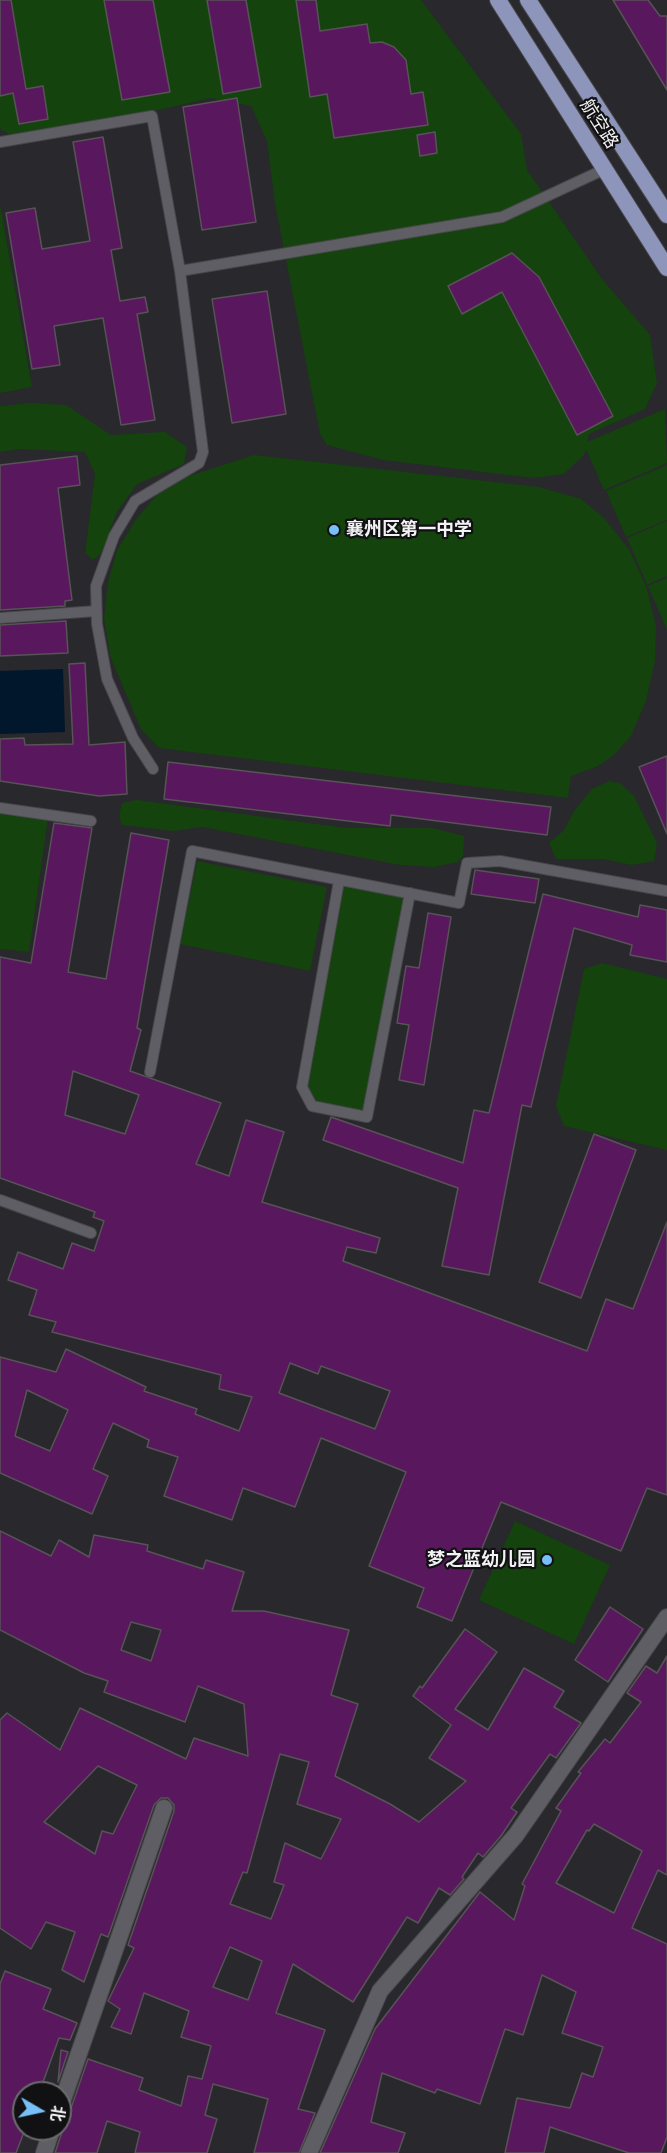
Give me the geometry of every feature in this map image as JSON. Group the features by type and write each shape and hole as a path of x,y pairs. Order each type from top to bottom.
{"main road":[{"name":"航空路","path":"498,0 667,268"},
{"name":"航空路","path":"528,0 667,215"}],"street":[{"path":"309,2153 380,1991 516,1835 667,1617"},
{"path":"69,2081 164,1808"}],"lane":[{"path":"0,142 152,116 180,272 203,452 199,463 135,501 114,536 96,586 96,611 107,680 133,738 153,769"},
{"path":"180,272 502,217 604,169"},
{"path":"0,618 96,611"},
{"path":"0,808 92,821"},
{"path":"150,1072 192,851 459,903 467,863 500,861 667,891"},
{"path":"339,881 302,1088 312,1106 367,1117 410,893"},
{"path":"0,1200 91,1233"}],"green space":[{"path":"0,0 421,0 521,134 527,170 602,279 650,335 657,383 645,409 589,434 587,442 665,409 667,463 604,490 586,449 584,455 564,474 533,478 383,460 327,445 320,434 275,203 267,141 251,106 210,98 137,115 116,116 14,136 1,130 0,125"},
{"path":"0,204 32,387 0,393"},
{"path":"31,403 66,405 111,435 165,432 187,447 184,464 137,484 117,512 101,554 93,560 85,553 95,474 85,452 19,449 0,452 0,406"},
{"path":"254,455 539,487 581,499 604,518 630,551 647,589 656,626 655,661 646,701 631,736 614,755 598,766 571,776 568,798 159,748 141,729 110,656 104,618 108,582 117,550 137,518 157,495 189,476"},
{"path":"667,465 667,520 626,537 606,491"},
{"path":"667,521 667,576 647,585 627,538"},
{"path":"667,578 667,630 648,586"},
{"path":"609,781 620,783 634,796 657,843 654,861 632,865 603,859 556,859 549,843 564,830 574,811 592,789"},
{"path":"137,800 346,828 433,828 464,836 463,856 458,862 434,867 400,865 202,827 174,831 122,825 119,816 122,803"},
{"path":"0,813 48,818 29,952 0,949"},
{"path":"197,861 327,887 310,971 180,944"},
{"path":"339,881 410,893 367,1117 312,1106 302,1087"},
{"path":"602,963 667,979 667,1150 564,1126 556,1106 584,969"},
{"path":"515,1521 610,1565 574,1644 479,1600"}],"water":[{"path":"63,669 65,732 0,734 0,671"}],"building":[{"path":"0,0 11,0 26,89 43,86 48,119 19,124 13,93 0,96"},
{"path":"104,0 153,0 170,92 122,100"},
{"path":"207,0 246,0 261,87 223,94"},
{"path":"296,0 316,0 320,31 367,24 370,43 382,42 394,47 406,60 411,94 423,92 428,125 334,138 327,94 310,97"},
{"path":"613,0 648,0 660,16 667,16 667,90"},
{"path":"237,98 256,222 202,230 183,107"},
{"path":"435,132 437,153 420,156 417,135"},
{"path":"103,137 122,248 111,250 120,301 145,297 148,312 137,314 155,420 121,425 103,318 54,326 60,365 32,369 6,213 35,208 42,249 90,241 73,142"},
{"path":"512,253 539,277 613,416 577,435 502,292 462,314 448,286"},
{"path":"267,291 286,414 232,423 212,299"},
{"path":"77,456 80,485 58,488 72,600 65,601 65,606 0,610 0,465"},
{"path":"66,621 68,653 0,656 0,625"},
{"path":"85,663 89,745 125,742 127,794 99,796 0,781 0,739 24,738 25,745 73,744 69,664"},
{"path":"667,756 667,834 639,767"},
{"path":"168,762 551,807 547,835 391,815 390,826 164,799"},
{"path":"54,823 92,828 68,972 106,979 131,833 169,840 137,1028 141,1030 130,1071 221,1103 196,1164 229,1176 246,1120 284,1132 262,1202 380,1238 376,1253 347,1247 343,1261 587,1351 606,1299 633,1309 667,1222 667,1495 647,1488 621,1551 501,1502 452,1621 417,1607 424,1588 369,1566 406,1472 321,1438 295,1507 243,1488 232,1520 164,1496 178,1457 147,1447 149,1440 113,1423 93,1469 108,1476 92,1514 0,1473 0,1357 56,1372 66,1349 146,1387 144,1391 197,1409 195,1414 239,1431 252,1397 219,1389 221,1375 52,1332 56,1322 29,1315 37,1290 8,1280 18,1252 63,1269 72,1243 94,1251 104,1221 93,1217 95,1212 0,1178 0,957 31,963","holes":["73,1071 139,1095 125,1134 65,1115","290,1363 318,1374 321,1366 390,1391 375,1429 279,1393","27,1390 68,1410 50,1451 15,1436"]},
{"path":"475,870 539,879 535,903 471,894"},
{"path":"543,894 638,917 640,905 667,910 667,962 630,955 632,945 574,928 531,1107 522,1105 489,1275 442,1266 458,1188 323,1140 331,1117 463,1163 474,1110 489,1113"},
{"path":"428,913 451,917 424,1085 399,1080 409,1025 397,1023 406,966 419,968"},
{"path":"594,1134 636,1150 581,1298 539,1282"},
{"path":"0,1531 51,1556 59,1540 89,1557 94,1535 148,1545 147,1551 203,1569 206,1560 244,1572 232,1611 264,1611 349,1630 331,1695 358,1704 335,1776 390,1804 419,1822 466,1781 429,1758 451,1725 413,1696 420,1686 422,1688 465,1629 497,1652 455,1709 488,1730 524,1668 564,1691 554,1707 581,1723 556,1758 550,1754 511,1808 517,1812 501,1836 483,1857 478,1853 462,1877 464,1879 450,1895 439,1888 418,1923 407,1917 353,2002 293,1964 276,2013 325,2030 298,2109 315,2113 299,2153 254,2153 268,2099 213,2084 205,2115 217,2119 207,2153 135,2153 140,2132 107,2121 97,2153 55,2153 59,2141 72,2141 72,2105 88,2059 143,2078 139,2090 181,2106 188,2076 202,2079 211,2046 181,2037 189,2011 144,1993 131,2034 111,2027 120,2009 108,2001 134,1948 128,1945 174,1811 174,1805 168,1798 161,1798 154,1805 108,1937 101,1934 84,1982 62,1970 75,1932 46,1922 31,1949 0,1928 0,1720 7,1713 60,1750 80,1708 186,1759 194,1738 248,1756 244,1704 198,1686 185,1722 104,1692 108,1681 84,1673 0,1630","holes":["131,1622 161,1630 151,1661 121,1650","280,1754 309,1762 297,1804 341,1819 321,1859 285,1843 274,1882 284,1885 271,1919 230,1904 243,1872 247,1873","98,1766 137,1785 113,1834 102,1831 95,1854 44,1822","230,1947 262,1961 248,2000 213,1987"]},
{"path":"610,1607 643,1629 608,1682 575,1660"},
{"path":"667,1656 667,1875 658,1870 632,1928 667,1944 667,2137 661,2153 629,2153 550,2127 544,2153 505,2153 517,2098 570,2108 582,2073 593,2077 603,2047 562,2033 576,1992 542,1975 523,2035 505,2029 480,2104 437,2089 435,2093 382,2073 371,2122 405,2133 398,2153 320,2153 375,2029 480,1892 514,1920 525,1886 522,1884 561,1811 556,1808 581,1773 578,1772 605,1739 610,1743 641,1702 627,1693 646,1666 657,1673","holes":["594,1824 642,1851 614,1913 556,1883 587,1830 589,1831"]},
{"path":"5,1971 51,1989 43,2009 77,2023 70,2040 59,2038 43,2081 12,2081 12,2141 21,2141 16,2153 0,2153 0,1984"},
{"path":"61,2050 68,2052 58,2081"}],"place":[{"name":"襄州区第一中学","path":"334,530"},
{"name":"梦之蓝幼儿园","path":"547,1560"}]}
